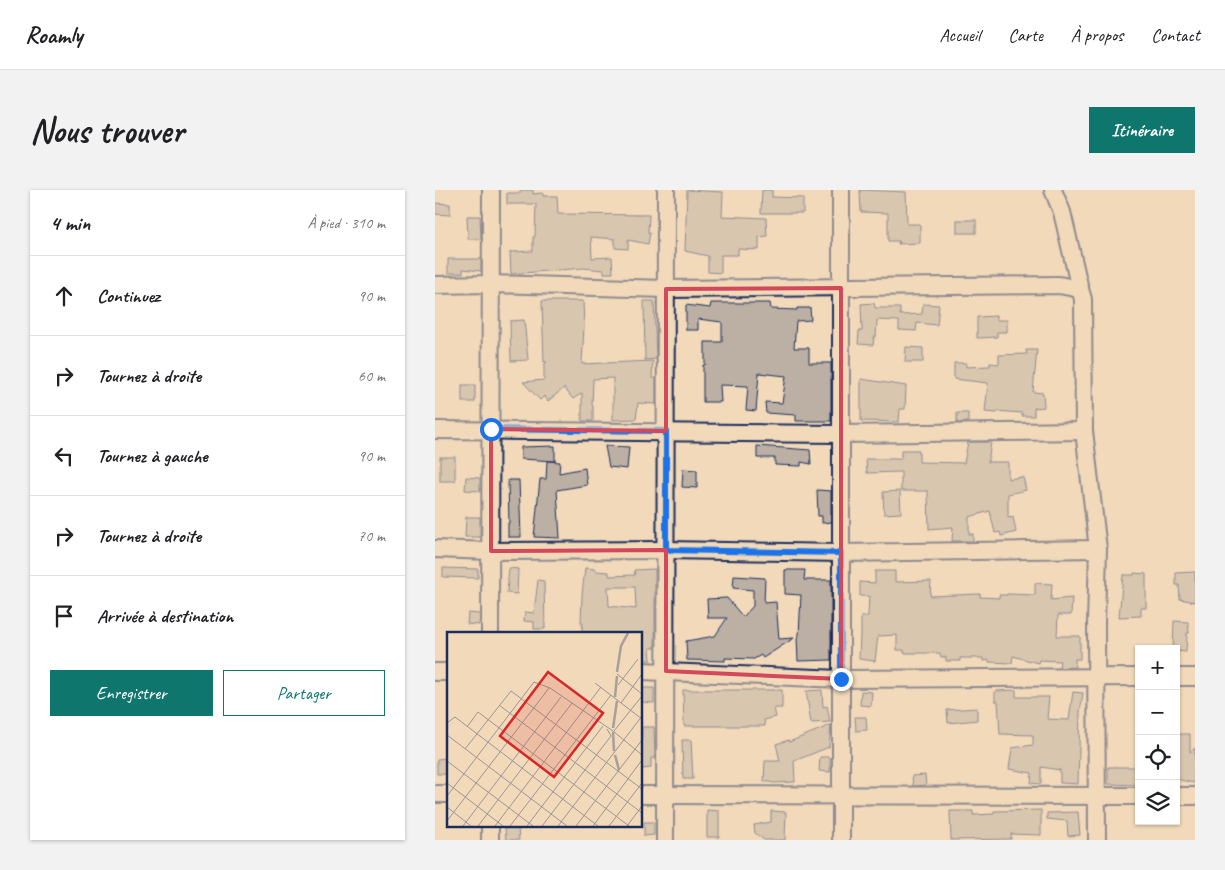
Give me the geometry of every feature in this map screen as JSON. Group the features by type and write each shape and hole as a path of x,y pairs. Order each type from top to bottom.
{"street":[{"path":"490,632 491,190"},
{"path":"665,840 666,190"},
{"path":"841,190 841,840"},
{"path":"1053,190 1062,212 1079,289 1083,299 1084,431 1098,549 1096,677 1097,840"},
{"path":"435,285 491,284 666,289 1059,285 1079,289"},
{"path":"435,430 491,429 841,434 1084,431"},
{"path":"435,549 841,553 1098,549"},
{"path":"643,671 841,679 1135,677"},
{"path":"1180,677 1195,677"},
{"path":"643,795 1135,796"},
{"path":"1180,796 1195,796"}],"highlighted area":[{"path":"841,288 841,679 666,671 666,550 491,551 491,429 666,431 666,289"}],"building":[{"path":"521,190 533,190 533,194 543,193 543,196 557,196 558,214 649,215 648,233 650,233 648,244 628,240 628,249 615,248 615,239 591,237 592,258 612,257 613,273 583,268 511,274 510,252 533,251 533,237 535,237 536,204 507,204 507,193 521,193"},
{"path":"687,190 723,192 722,216 766,218 767,236 759,237 759,250 738,249 738,255 721,255 721,273 708,272 708,256 685,251"},
{"path":"762,190 772,190 772,197 803,198 803,213 761,213"},
{"path":"860,190 906,192 907,224 920,224 920,243 898,244 899,241 888,241 888,213 861,212"},
{"path":"435,203 450,204 450,215 435,214"},
{"path":"467,216 480,216 481,239 468,239"},
{"path":"957,220 976,220 976,233 957,233"},
{"path":"448,259 481,259 481,271 463,269 463,273 448,273"},
{"path":"542,301 583,301 582,364 653,361 652,378 656,378 656,404 638,403 636,419 613,420 613,378 593,379 593,421 582,421 582,393 573,399 564,388 548,401 544,396 540,400 523,382 544,380 544,365 547,362 544,362"},
{"path":"644,301 654,301 656,359 645,360"},
{"path":"711,303 770,303 771,309 797,310 797,308 810,308 811,320 796,321 794,348 809,348 809,363 831,363 831,421 796,421 796,415 766,413 765,402 782,403 786,376 759,373 756,411 746,410 748,386 720,385 721,402 703,402 705,342 722,342 722,322 698,319 698,330 686,330 686,305 710,308"},
{"path":"874,303 875,308 900,308 900,315 922,314 923,304 939,305 937,325 917,323 916,331 899,330 899,321 877,320 876,337 874,337 873,345 858,344 859,331 862,331 861,304"},
{"path":"996,316 996,320 1007,320 1007,332 997,332 997,337 977,338 977,317"},
{"path":"524,320 528,360 511,361 510,321"},
{"path":"906,347 923,348 923,362 905,362"},
{"path":"1026,350 1037,350 1033,392 1043,393 1044,407 1034,408 1034,416 1022,416 1022,413 985,412 988,383 954,379 954,363 966,363 966,367 990,366 990,363 999,364 999,355 1027,354"},
{"path":"861,379 906,386 905,409 900,409 899,422 861,421"},
{"path":"462,385 475,385 475,402 462,402"},
{"path":"957,413 968,413 968,422 957,423"},
{"path":"968,442 991,442 988,462 1008,462 1008,479 1023,477 1026,490 1008,494 1008,518 1013,517 1016,532 1001,536 1000,532 995,533 990,511 969,517 969,534 973,534 973,541 952,541 953,527 929,529 928,491 901,491 901,472 867,473 866,459 901,459 901,450 919,450 919,462 964,463"},
{"path":"555,446 555,461 521,459 521,447"},
{"path":"605,446 629,447 627,469 609,467"},
{"path":"757,446 810,450 811,464 801,462 801,466 775,465 775,458 757,458"},
{"path":"440,457 455,457 455,481 440,481"},
{"path":"547,461 560,462 559,473 585,468 587,485 557,490 560,538 534,537 540,479 546,479"},
{"path":"683,469 697,470 697,488 682,487"},
{"path":"466,477 480,478 480,491 465,490"},
{"path":"508,480 519,480 521,537 508,537"},
{"path":"817,490 831,491 831,522 822,523 822,516 818,516"},
{"path":"900,491 901,513 884,514 883,492"},
{"path":"466,517 480,517 480,537 465,537"},
{"path":"443,568 478,569 478,578 443,577"},
{"path":"509,568 518,569 517,594 507,593"},
{"path":"585,568 609,572 609,576 635,575 634,570 655,569 655,648 650,648 651,660 643,660 643,632 581,632 583,623 581,623","holes":["608,587 635,587 636,609 609,606"]},
{"path":"785,570 805,570 804,580 831,580 831,660 798,661 797,638 799,635 801,595 785,594"},
{"path":"875,571 895,571 895,582 931,581 930,596 980,594 980,597 999,598 999,595 1007,594 1035,595 1035,583 1052,584 1051,600 1072,598 1071,615 1058,615 1057,636 1080,636 1080,659 1075,659 1075,667 1059,668 1060,661 1039,660 1038,663 1013,656 1012,663 983,661 983,658 960,658 960,661 946,661 946,657 941,657 940,653 904,653 904,650 897,650 897,635 878,636 875,661 859,659 861,617 868,616 869,596 860,596 860,582 875,583"},
{"path":"1195,572 1195,602 1180,599 1179,585 1176,585 1176,573"},
{"path":"1134,573 1146,574 1146,608 1141,608 1141,616 1119,617 1123,575 1134,575"},
{"path":"734,576 765,578 764,603 776,602 779,639 794,638 763,658 761,655 754,659 725,658 725,661 687,660 686,641 715,636 727,618 708,618 707,599 727,598 743,617 753,606 753,590 733,588"},
{"path":"538,580 544,581 545,629 534,629 534,622 524,621 525,612 534,613"},
{"path":"468,613 480,614 479,625 467,624"},
{"path":"1174,621 1188,622 1189,633 1187,633 1186,652 1180,651 1180,645 1173,645"},
{"path":"643,688 654,688 654,703 643,702"},
{"path":"683,690 782,690 782,708 774,708 776,717 764,720 765,726 684,726"},
{"path":"822,690 823,707 827,706 830,722 811,723 806,691"},
{"path":"1016,690 1016,697 1049,697 1047,719 1069,720 1073,692 1083,693 1080,712 1078,784 1060,783 1060,770 1041,767 1041,784 1031,783 1032,773 1009,769 1012,748 1033,745 1033,735 1000,734 998,701 995,701 995,691"},
{"path":"861,691 872,692 871,706 860,705"},
{"path":"977,708 977,720 948,723 947,710"},
{"path":"855,717 866,717 867,730 856,731"},
{"path":"831,725 829,747 794,761 795,782 774,783 764,781 765,761 780,761 776,744 789,740 789,742"},
{"path":"643,727 654,727 655,758 651,758 651,768 643,769"},
{"path":"1180,734 1190,734 1190,752 1195,748 1194,783 1180,780"},
{"path":"682,740 691,740 693,779 683,779"},
{"path":"820,757 830,757 830,772 819,771"},
{"path":"447,758 447,774 437,774 437,759"},
{"path":"1108,767 1135,767 1135,785 1108,784"},
{"path":"925,775 926,785 913,786 912,776"},
{"path":"707,810 719,811 719,837 707,837"},
{"path":"1041,810 1041,835 1011,834 1011,839 951,840 950,811 973,811 973,815 994,814 994,811"},
{"path":"771,811 786,812 785,840 764,840 755,833 754,825 771,822"},
{"path":"1078,812 1080,835 1068,836 1067,821 1047,819 1047,813"},
{"path":"644,822 654,822 654,835 644,836"},
{"path":"505,828 518,828 519,840 506,840"}],"route":[{"path":"491,429 666,431 666,550 841,553 841,679"}]}
